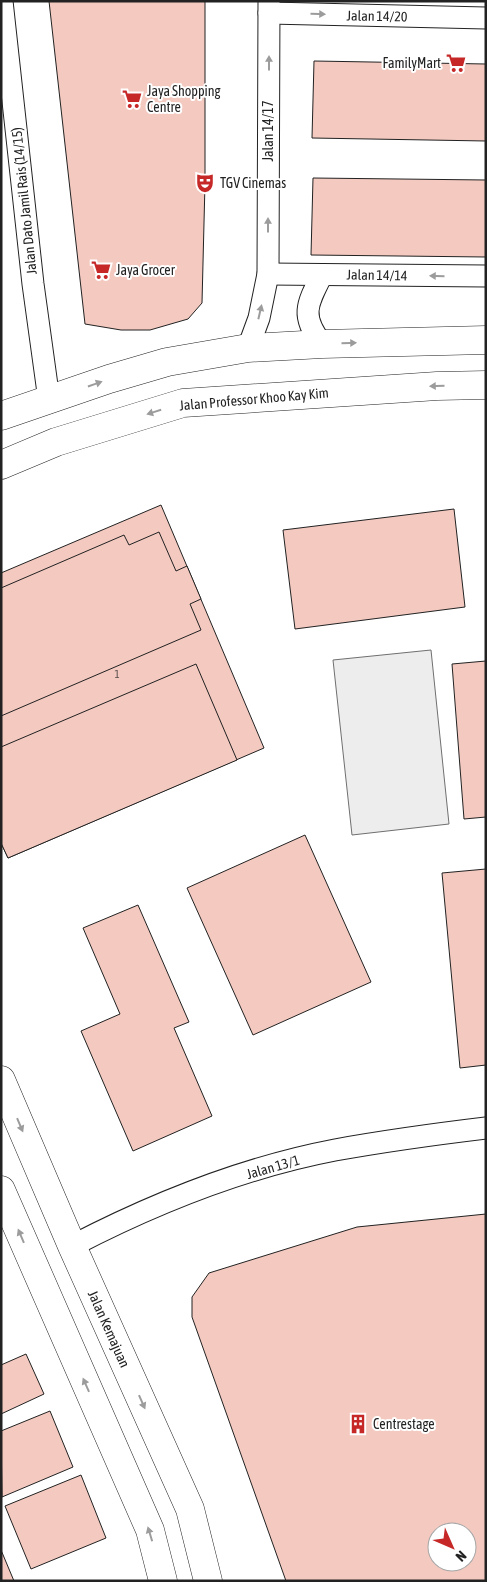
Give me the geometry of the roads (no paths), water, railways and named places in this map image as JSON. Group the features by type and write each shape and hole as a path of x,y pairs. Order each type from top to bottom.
{"main road":[{"path":"1,416 108,379 167,362 248,348 322,344 486,340"},
{"name":"Jalan Professor Khoo Kay Kim","path":"1,465 56,442 183,403 418,387 486,385"},
{"name":"Jalan Kemajuan","path":"1,1080 72,1246 190,1509 208,1581"},
{"path":"1,1190 150,1530 163,1581"}],"street":[{"name":"Jalan Dato Jamil Rais (14/15)","path":"2,1 33,284 49,400"},
{"name":"Jalan 14/20","path":"269,7 486,18"},
{"name":"Jalan 14/17","path":"248,348 259,318 268,274 269,7"},
{"name":"Jalan 14/14","path":"268,274 486,276"},
{"path":"322,275 311,295 306,312 310,329 322,344"},
{"name":"Jalan 13/1","path":"72,1246 123,1220 255,1171 334,1150 486,1128"}],"place":[{"name":"FamilyMart","path":"456,63"},
{"name":"Jaya Shopping Centre","path":"132,99"},
{"name":"TGV Cinemas","path":"205,183"},
{"name":"Jaya Grocer","path":"101,270"},
{"name":"Centrestage","path":"358,1424"}]}
